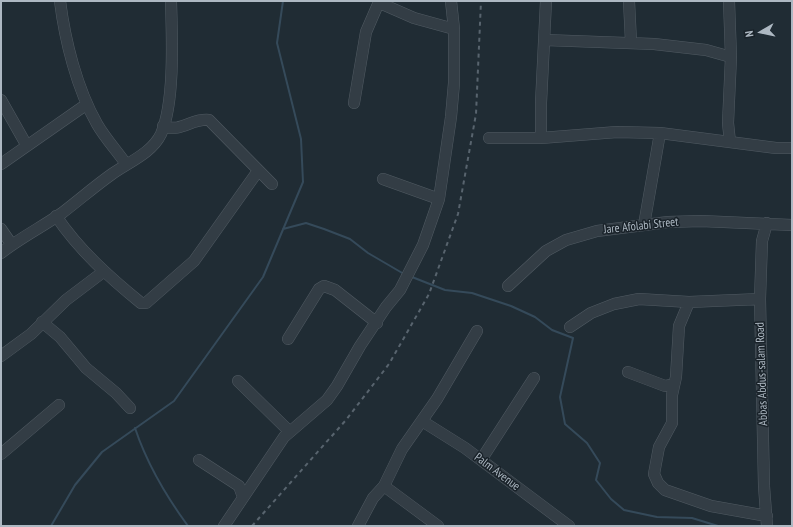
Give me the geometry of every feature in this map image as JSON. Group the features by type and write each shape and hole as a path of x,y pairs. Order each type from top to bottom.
{"street":[{"path":"60,1 63,29 87,104 98,125 126,164"},
{"path":"1,253 56,216 126,164 148,151 156,142 167,114 171,71 171,1"},
{"path":"354,103 366,32 379,1 414,18 454,30"},
{"path":"224,526 289,431 327,400 360,346 377,323 386,307 400,290 423,245 439,199 454,83 454,30 451,1"},
{"path":"541,138 541,103 546,1"},
{"path":"629,1 631,42"},
{"path":"729,1 730,57 728,116 730,142"},
{"path":"545,40 631,42 706,50 730,57"},
{"path":"1,100 27,146"},
{"path":"1,164 87,104"},
{"path":"163,126 176,129 202,119 209,120 272,184"},
{"path":"489,138 541,138 617,132 660,133 776,148 792,148"},
{"path":"644,225 660,133"},
{"path":"56,216 70,237 103,272 141,303 146,303 194,261 258,171"},
{"path":"383,179 439,199"},
{"name":"Jare Afolabi Street","path":"508,286 546,251 566,240 596,231 668,222 701,221 792,225"},
{"name":"Abbas Abdus-salam Road","path":"767,223 762,241 760,298 764,486 767,521"},
{"path":"1,229 12,245"},
{"path":"1,356 30,334 66,300 103,272"},
{"path":"288,339 319,289 324,286 334,290 377,323"},
{"path":"570,327 591,313 614,304 639,299 689,302 760,298"},
{"path":"689,302 678,326 677,365 674,384 672,423 660,447 654,474 658,483 665,490 712,506 767,521"},
{"path":"42,322 60,337 86,368 116,393 130,408"},
{"path":"358,526 373,498 384,486 399,454 422,421 477,331"},
{"path":"628,372 665,386 674,384"},
{"path":"481,460 534,378"},
{"path":"238,381 289,431"},
{"path":"1,454 59,405"},
{"name":"Palm Avenue","path":"422,421 481,460 569,526"},
{"path":"199,460 239,486 243,497"},
{"path":"384,486 438,526"}],"waterway":[{"path":"51,526 75,485 102,452 174,401 263,277 303,182 301,139 277,43 283,1"},
{"path":"283,229 306,223 324,229 350,239 368,253 404,274"},
{"path":"412,277 445,290 472,293 511,306 535,317 552,330 573,338 560,397 565,424 587,443 600,463 596,480 611,499 624,510 657,517 692,518 718,526"},
{"path":"135,428 145,454 158,479 188,526"}],"railway":[{"path":"252,526 346,420 389,364 429,294 458,214 476,114 481,1"}]}
